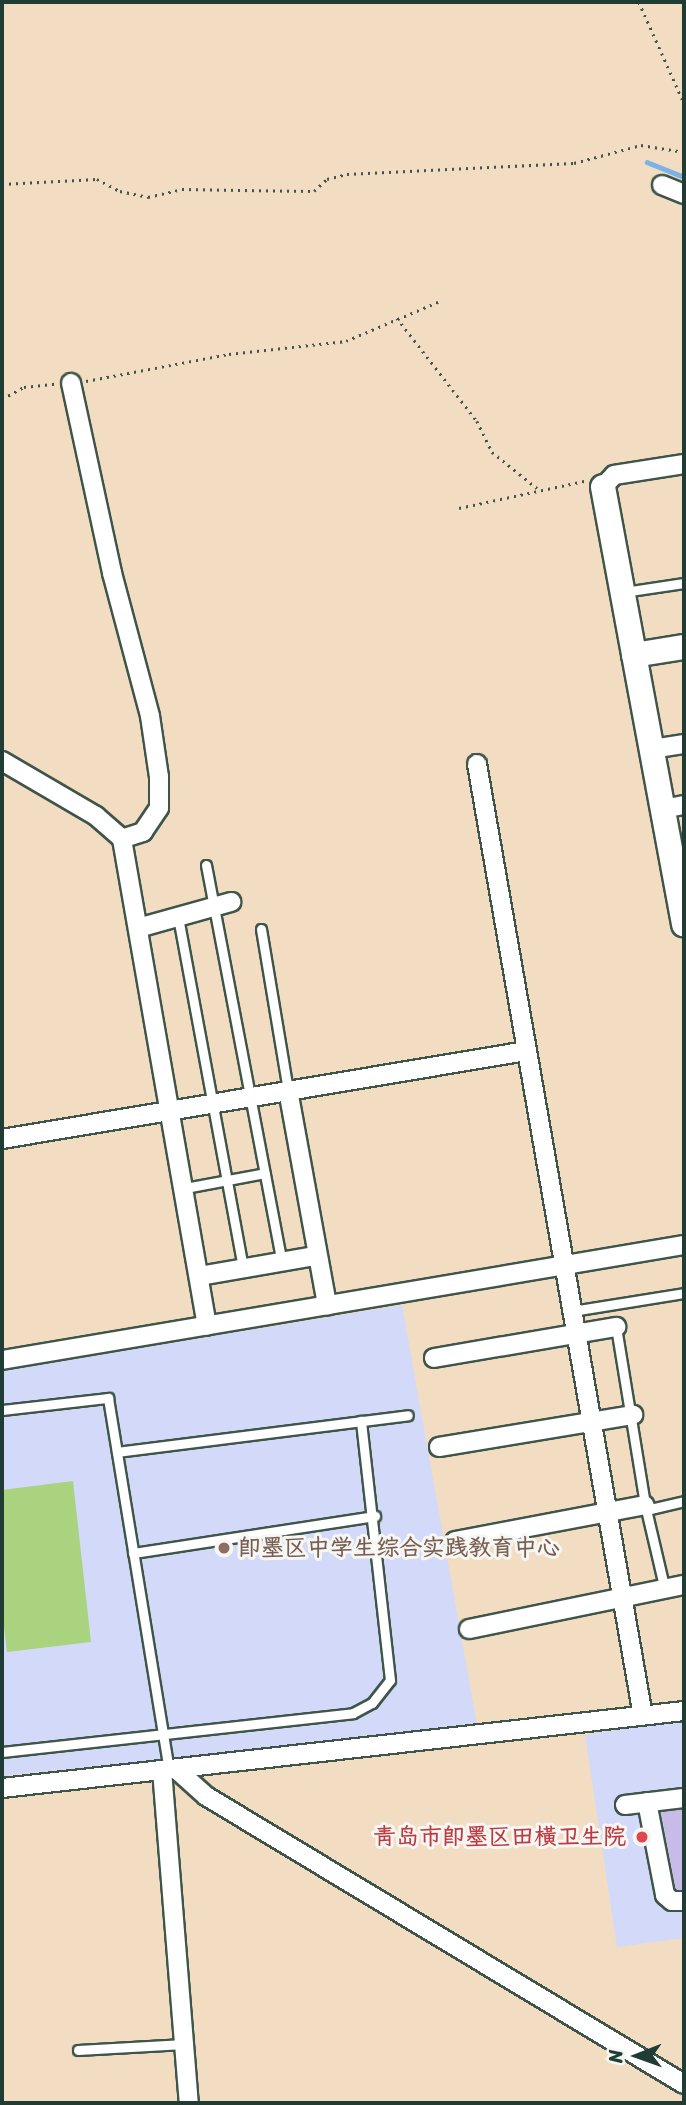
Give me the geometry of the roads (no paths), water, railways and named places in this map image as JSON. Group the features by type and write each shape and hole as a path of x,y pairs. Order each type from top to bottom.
{"street":[{"path":"662,185 684,194"},
{"path":"71,383 112,573 149,716 159,808 148,826 122,839"},
{"path":"684,464 614,475 603,486 652,749 673,807 684,925"},
{"path":"634,655 684,647"},
{"path":"652,749 684,744"},
{"path":"2,761 96,816 122,839 172,1110 207,1326"},
{"path":"477,764 562,1266 643,1716"},
{"path":"138,928 222,905"},
{"path":"2,1139 526,1051"},
{"path":"288,1090 315,1256 327,1305"},
{"path":"2,1360 684,1245"},
{"path":"199,1276 282,1264 315,1256"},
{"path":"434,1358 615,1328"},
{"path":"439,1447 633,1415"},
{"path":"454,1541 646,1507"},
{"path":"469,1629 624,1600 684,1585"},
{"path":"2,1788 684,1711"},
{"path":"169,1769 189,2103"},
{"path":"169,1769 206,1796 684,2084"},
{"path":"625,1805 684,1798"},
{"path":"647,1802 664,1895 672,1901 684,1901"}],"lane":[{"path":"623,592 684,583"},
{"path":"205,865 222,905 251,1096 282,1264"},
{"path":"178,917 243,1269"},
{"path":"261,929 288,1090"},
{"path":"185,1188 265,1173"},
{"path":"570,1311 684,1293"},
{"path":"615,1328 633,1415 646,1507 666,1590"},
{"path":"2,1410 108,1398 169,1769"},
{"path":"117,1452 408,1415"},
{"path":"2,1752 353,1713 388,1689 375,1516 361,1421"},
{"path":"646,1507 684,1501"},
{"path":"133,1553 375,1516"},
{"path":"78,2050 184,2044"}],"waterway":[{"path":"647,162 684,177"}],"place":[{"name":"即墨区中学生综合实践教育中心","path":"224,1548"},
{"name":"青岛市即墨区田横卫生院","path":"642,1837"}]}
